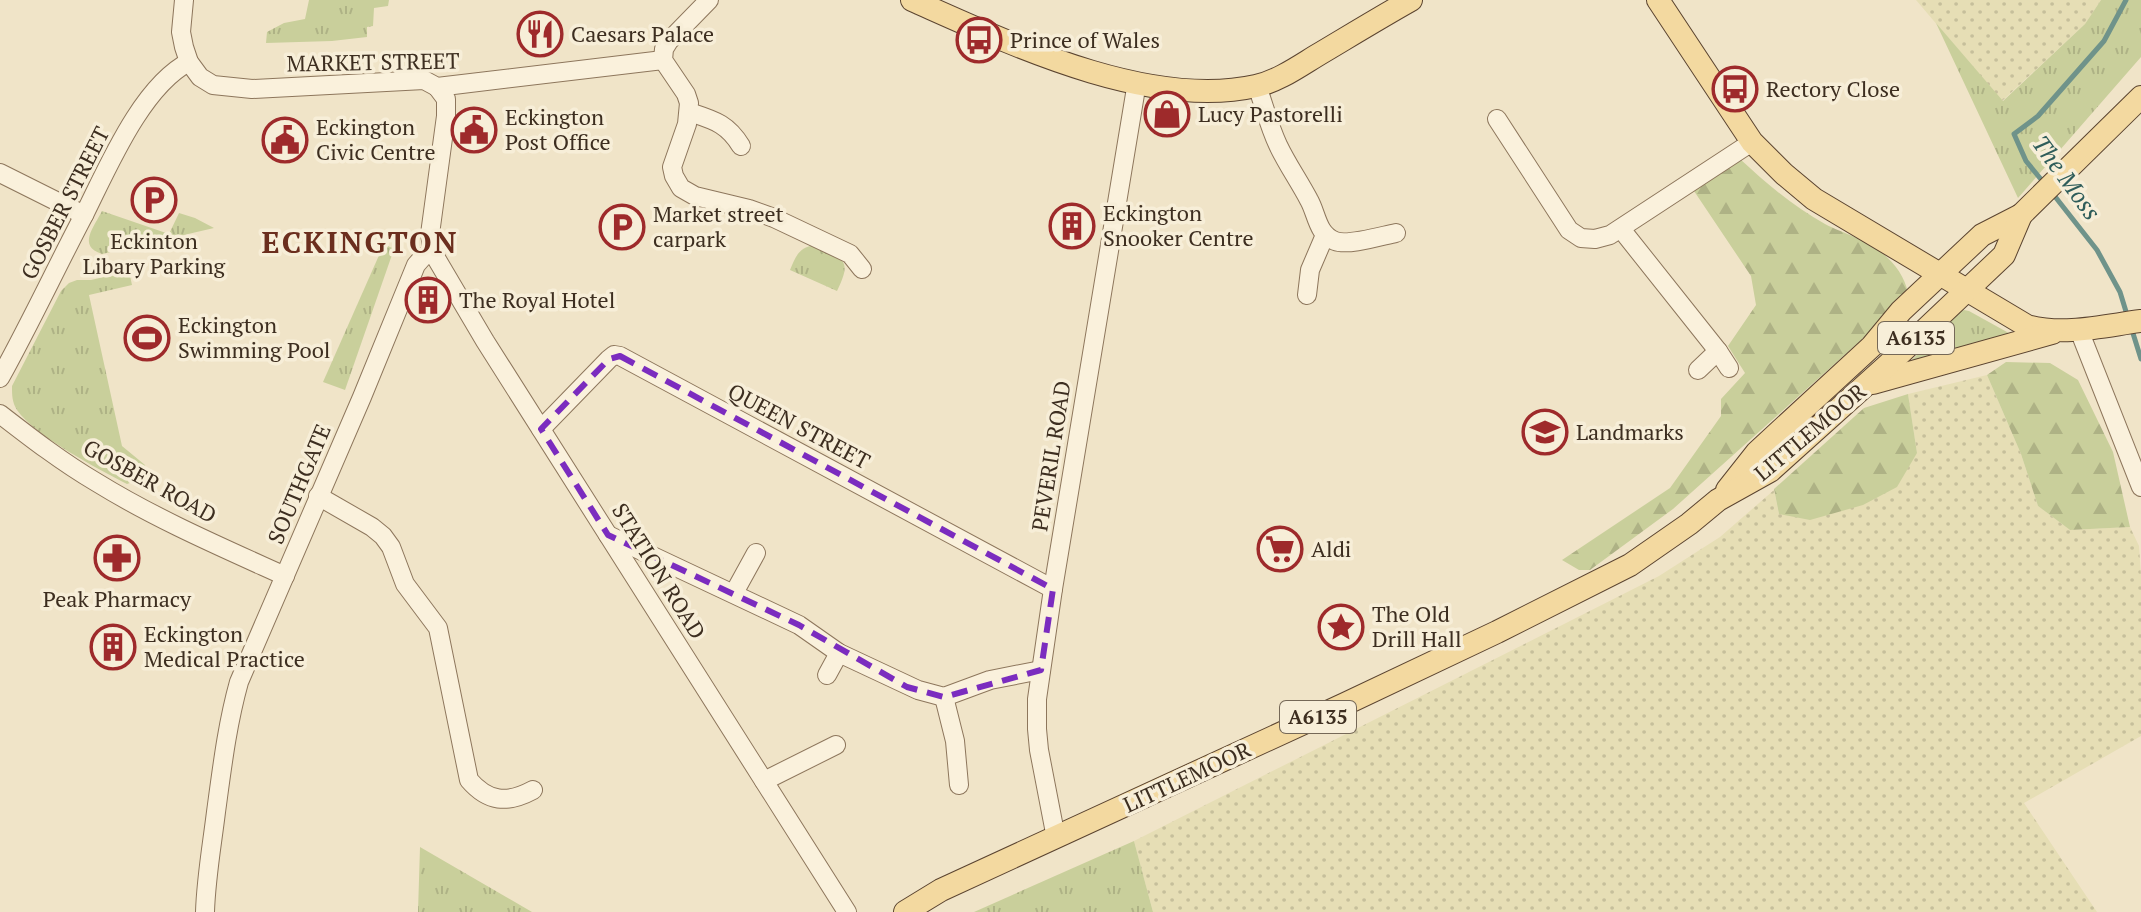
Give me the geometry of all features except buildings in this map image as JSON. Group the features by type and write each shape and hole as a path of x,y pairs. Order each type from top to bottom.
{"main road":[{"path":"912,0 1021,48 1087,71 1184,89 1216,90 1257,86 1285,74 1411,0"},
{"path":"1658,0 1752,142 1814,199 2027,326 2070,330"},
{"name":"A6135","path":"1940,274 1963,270 1985,256 2021,215 2141,97"},
{"name":"A6135","path":"1872,346 1951,290 1967,291 2004,255 2021,215"},
{"name":"LITTLEMOOR","path":"1718,500 1757,452 1872,346 1901,311 1940,274"},
{"name":"LITTLEMOOR","path":"905,912 941,890 1257,746 1630,565 1718,500 1770,471 1967,291"},
{"path":"1865,385 2070,330 2141,321"}],"street":[{"path":"184,0 181,32 189,62"},
{"path":"709,0 664,49 663,60 686,94 689,112 672,167 674,176 681,188 695,196 774,218 850,254 862,269"},
{"name":"MARKET STREET","path":"189,62 200,77 213,85 280,88 424,80 437,87 663,60"},
{"name":"GOSBER STREET","path":"0,378 29,327 121,142 165,81 177,68 189,62"},
{"name":"PEVERIL ROAD","path":"1056,838 1037,729 1041,670 1137,82"},
{"path":"1257,86 1276,140 1325,235 1337,242 1351,242 1396,233"},
{"path":"433,253 430,234 446,116 446,99 437,87"},
{"path":"689,112 729,128 741,146"},
{"path":"1497,119 1569,230 1581,238 1595,239 1621,229 1752,142"},
{"path":"0,173 84,215"},
{"path":"1621,229 1729,368"},
{"path":"1307,295 1310,270 1325,235"},
{"name":"STATION ROAD","path":"433,253 764,781 839,908"},
{"name":"SOUTHGATE","path":"205,912 230,716 239,682 416,265 423,257 433,253"},
{"path":"2070,330 2141,487"},
{"path":"1698,370 1718,351"},
{"name":"QUEEN STREET","path":"541,429 609,359 614,355 620,356 1053,589"},
{"name":"GOSBER ROAD","path":"0,414 97,483 187,531 285,576"},
{"path":"318,496 383,536 391,547 405,584 438,628 469,780 478,790 500,799 515,799 533,790"},
{"path":"608,535 799,625 831,648 907,687 944,697 990,680 1041,670"},
{"path":"734,593 756,553"},
{"path":"827,675 831,648"},
{"path":"944,697 955,741 959,785"},
{"path":"764,781 836,745"}],"highlighted area":[{"path":"620,356 1053,589 1041,670 944,697 907,687 799,625 608,535 541,429 609,359"}],"shaded area":[{"path":"1916,0 2101,0 2085,24 2002,101"},
{"path":"1987,375 2021,454 2038,506 2070,530 2130,527 2139,546 2141,736 2024,803 2097,912 1153,912 1134,841 1659,576 1720,537 1774,490 1779,514 1917,453 1908,394"}],"green space":[{"path":"309,0 389,0 388,6 374,8 373,26 367,27 367,37 266,43 267,32 284,23 305,19"},
{"path":"2101,0 2141,0 2141,57 2018,198 1936,23 2003,101 2085,24"},
{"path":"1740,159 1802,210 1881,252 1898,270 1908,293 1869,333 1673,509 1590,570 1579,570 1562,560 1670,488 1721,416 1721,399 1745,373 1728,346 1756,305 1751,276 1694,191"},
{"path":"102,211 169,234 179,213 214,228 102,254 94,251 89,241"},
{"path":"384,244 394,249 345,390 323,382"},
{"path":"815,245 842,261 844,272 837,291 790,270 802,250"},
{"path":"129,271 132,285 89,295 122,446 145,465 147,477 127,484 68,451 26,420 13,401 12,386 61,291 69,283"},
{"path":"1964,310 2016,337 1905,367 1959,312"},
{"path":"2006,362 2050,363 2078,380 2113,452 2130,527 2070,530 2038,506 2021,454 1987,375"},
{"path":"1908,394 1917,453 1897,487 1863,505 1810,520 1779,514 1774,489 1864,408"},
{"path":"1134,841 1153,912 974,912"},
{"path":"420,847 532,912 418,912"}],"waterway":[{"name":"The Moss","path":"2044,183 2026,161 2014,134 2038,116 2104,41 2126,0"},
{"name":"The Moss","path":"2053,194 2097,250 2120,292 2128,318"},
{"name":"The Moss","path":"2131,327 2141,359"}],"place":[{"name":"Caesars Palace","path":"540,34"},
{"name":"Prince of Wales","path":"979,40"},
{"name":"Rectory Close","path":"1735,89"},
{"name":"Lucy Pastorelli","path":"1167,114"},
{"name":"Eckington Post Office","path":"474,130"},
{"name":"Eckington Civic Centre","path":"285,140"},
{"name":"Eckinton Libary Parking","path":"154,200"},
{"name":"Eckington Snooker Centre","path":"1072,226"},
{"name":"Market street carpark","path":"622,227"},
{"name":"The Royal Hotel","path":"428,300"},
{"name":"Eckington Swimming Pool","path":"147,338"},
{"name":"Landmarks","path":"1545,432"},
{"name":"Aldi","path":"1280,549"},
{"name":"Peak Pharmacy","path":"117,558"},
{"name":"The Old Drill Hall","path":"1341,627"},
{"name":"Eckington Medical Practice","path":"113,647"}],"district":[{"name":"ECKINGTON","path":"360,243"}]}
